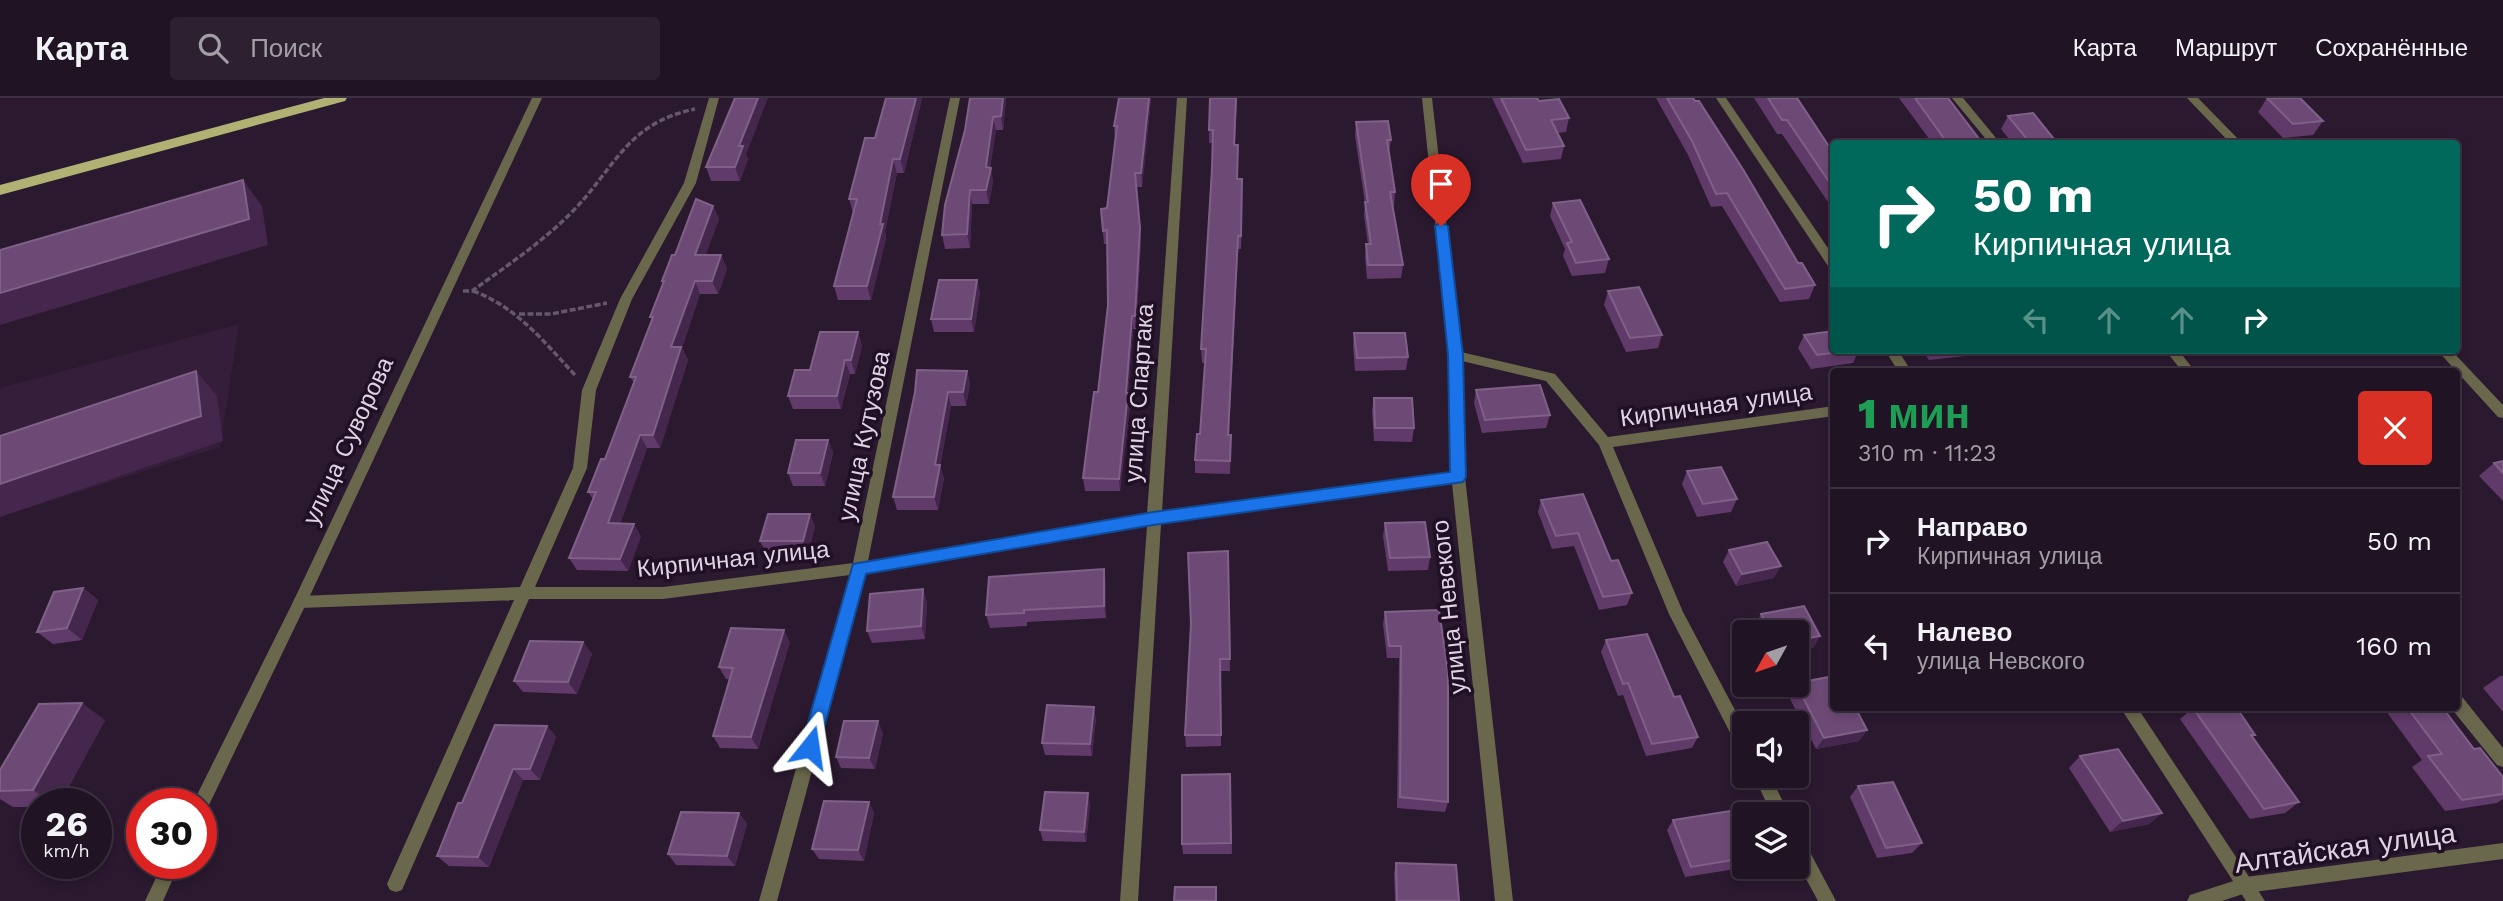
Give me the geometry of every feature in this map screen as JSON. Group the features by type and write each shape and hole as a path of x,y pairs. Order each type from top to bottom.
{"main road":[{"path":"0,190 340,98"}],"street":[{"name":"улица Суворова","path":"209,788 300,602 537,98"},
{"name":"улица Кутузова","path":"768,901 859,568 956,98"},
{"name":"улица Спартака","path":"1129,901 1182,98"},
{"name":"улица Невского","path":"1427,98 1455,355 1458,477 1504,901"},
{"path":"1721,98 1830,260"},
{"path":"1957,98 1993,140"},
{"path":"2192,98 2234,140"},
{"path":"396,884 580,468 589,390 626,299 690,183 712,103"},
{"path":"2174,354 2186,368"},
{"path":"2447,354 2503,413"},
{"path":"1455,355 1550,377 1605,443 1676,614 1732,720"},
{"name":"Кирпичная улица","path":"1605,443 1830,412"},
{"name":"Кирпичная улица","path":"300,602 525,593 663,593 859,568 1153,519 1458,477"},
{"path":"2460,707 2503,760"},
{"path":"2131,711 2256,901"},
{"name":"Алтайская улица","path":"2196,901 2246,885 2503,851"},
{"path":"1809,868 1826,901"},
{"path":"154,901 164,879"}],"path":[{"path":"472,290 528,250 570,214 599,183 638,131 666,116 712,103"},
{"path":"445,293 472,290 492,296 518,314 589,390"},
{"path":"518,314 582,309 626,299"}],"shaded area":[{"path":"239,324 220,447 0,517 0,388"}],"building":[{"path":"735,98 758,98 739,146 743,146 735,167 706,167"},
{"path":"886,98 916,98 900,159 893,159 880,224 883,224 867,286 834,286 857,199 849,199 865,138 875,138"},
{"path":"970,98 1003,98 1001,116 993,117 986,167 991,168 986,190 970,190 967,234 942,235 945,205 965,130"},
{"path":"1119,98 1149,98 1141,173 1135,173 1140,228 1128,393 1119,479 1083,478 1094,392 1098,392 1108,305 1107,230 1103,231 1101,209 1107,208"},
{"path":"1210,98 1236,98 1234,145 1238,145 1237,179 1242,179 1241,236 1238,236 1228,435 1231,435 1230,461 1195,460 1197,434 1200,434 1206,349 1201,349 1212,169"},
{"path":"1501,98 1537,98 1539,101 1559,99 1569,118 1551,120 1564,146 1526,150"},
{"path":"1667,98 1693,98 1699,101 1798,263 1802,263 1815,285 1785,289 1727,193 1716,194 1692,141"},
{"path":"1768,98 1797,98 1830,148 1830,183 1787,120 1782,120"},
{"path":"1915,98 1948,98 1980,140 1945,140"},
{"path":"2267,98 2300,98 2323,121 2293,124"},
{"path":"2033,113 2055,140 2028,140 2008,116"},
{"path":"1388,121 1391,140 1387,140 1395,192 1390,192 1403,265 1368,265 1366,244 1371,244 1365,202 1368,202 1356,122"},
{"path":"243,180 249,219 0,293 0,250"},
{"path":"696,199 713,206 695,255 721,255 712,281 695,281 671,347 681,347 653,435 640,435 608,523 634,524 620,559 569,558 596,492 588,492 601,459 605,459 636,377 630,377 653,317 650,317 662,281"},
{"path":"1580,200 1609,259 1576,263 1567,243 1572,242 1553,203"},
{"path":"939,280 977,280 971,319 931,319"},
{"path":"1639,287 1662,335 1630,338 1608,291"},
{"path":"820,332 858,332 851,360 845,360 837,396 788,396 795,370 810,370"},
{"path":"1830,332 1830,353 1817,355 1804,335"},
{"path":"1354,333 1405,333 1408,357 1357,358"},
{"path":"917,370 967,371 963,392 948,392 935,465 940,465 934,497 893,497 915,392"},
{"path":"196,371 201,416 0,484 0,436"},
{"path":"1540,385 1550,415 1485,420 1476,390"},
{"path":"1374,398 1412,398 1414,428 1375,428"},
{"path":"796,440 828,440 820,473 788,473"},
{"path":"2503,461 2503,473 2494,463"},
{"path":"1721,467 1737,499 1703,504 1687,471"},
{"path":"1583,494 1611,561 1618,560 1632,593 1603,597 1578,533 1556,536 1541,500"},
{"path":"768,514 810,514 803,541 760,541"},
{"path":"1425,522 1430,557 1390,558 1385,523"},
{"path":"1767,542 1781,566 1742,574 1729,550"},
{"path":"1228,551 1230,659 1220,659 1221,735 1185,735 1191,624 1188,553"},
{"path":"1104,569 1104,606 986,615 989,577"},
{"path":"83,588 67,628 37,632 54,592"},
{"path":"923,589 921,626 867,631 870,594"},
{"path":"1804,606 1820,636 1810,638 1810,620 1764,620 1761,614"},
{"path":"1439,610 1448,672 1448,802 1400,797 1401,646 1389,646 1385,612"},
{"path":"731,628 784,630 751,737 713,736 733,668 719,667"},
{"path":"1647,634 1674,697 1680,696 1698,737 1652,744 1628,683 1623,684 1606,640"},
{"path":"530,641 583,642 568,682 514,681"},
{"path":"1830,677 1830,711 1857,711 1867,730 1824,738 1803,697 1810,696 1810,681"},
{"path":"82,703 34,788 0,791 0,770 39,704"},
{"path":"1047,705 1094,707 1090,744 1042,743"},
{"path":"2195,711 2239,711 2255,735 2251,735 2299,802 2264,809"},
{"path":"2410,711 2445,711 2474,749 2480,748 2503,777 2503,794 2462,800 2428,756 2442,754"},
{"path":"844,721 878,721 869,758 836,757"},
{"path":"495,725 547,726 530,769 513,769 478,857 437,856 458,803 462,803"},
{"path":"2118,749 2162,813 2123,821 2080,756"},
{"path":"1230,774 1231,843 1182,844 1182,775"},
{"path":"1893,782 1922,843 1886,848 1858,786"},
{"path":"1045,792 1088,793 1084,832 1040,830"},
{"path":"824,801 869,802 858,850 812,849"},
{"path":"1730,811 1732,860 1691,867 1673,820"},
{"path":"681,812 739,813 727,856 668,854"},
{"path":"1396,863 1456,865 1459,901 1397,901"},
{"path":"1175,887 1216,887 1216,901 1174,901"}],"route":[{"path":"810,747 859,568 1153,519 1458,477 1455,355 1441,226"}]}
